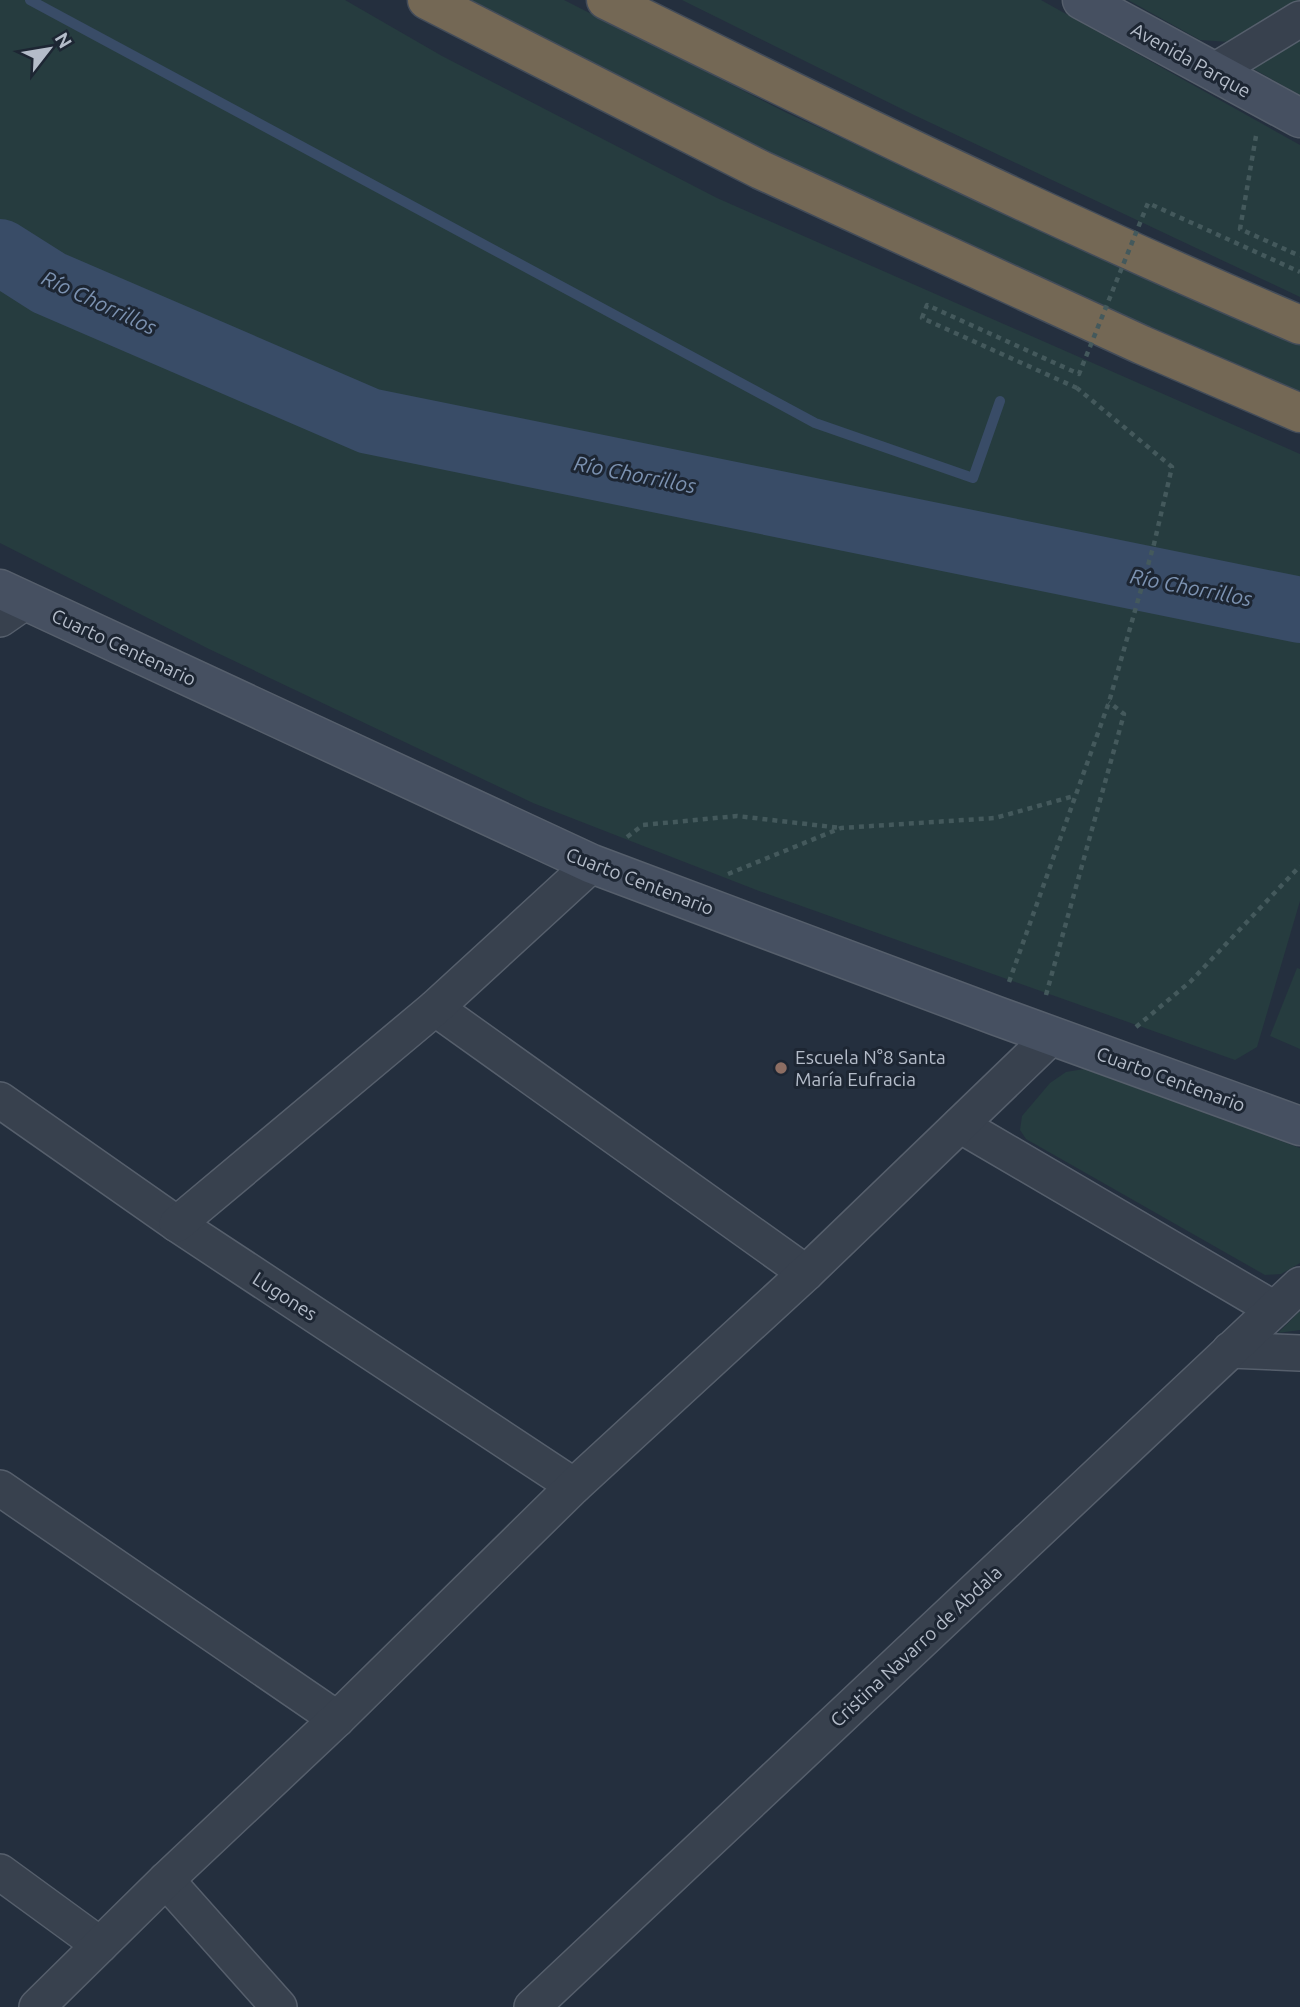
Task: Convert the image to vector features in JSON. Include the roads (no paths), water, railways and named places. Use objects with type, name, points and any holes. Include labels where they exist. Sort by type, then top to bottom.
[{"type":"highway","points":[[427,0],[761,170],[1142,345],[1300,413]]},
{"type":"highway","points":[[606,0],[855,124],[1153,262],[1300,325]]},
{"type":"main road","name":"Avenida Parque","points":[[1082,0],[1300,118]]},
{"type":"main road","name":"Cuarto Centenario","points":[[9,603],[592,864],[1300,1126]]},
{"type":"street","points":[[1213,72],[1300,19]]},
{"type":"street","points":[[177,1224],[435,1008],[592,864]]},
{"type":"street","points":[[435,1008],[806,1273]]},
{"type":"street","points":[[37,2007],[166,1880],[337,1719],[574,1486],[806,1273],[960,1125],[1044,1033]]},
{"type":"street","name":"Lugones","points":[[0,1100],[177,1224],[574,1486]]},
{"type":"street","points":[[960,1125],[1273,1309]]},
{"type":"street","name":"Cristina Navarro de Abdala","points":[[532,2007],[1300,1285]]},
{"type":"street","points":[[1230,1350],[1300,1353]]},
{"type":"street","points":[[0,1488],[337,1719]]},
{"type":"street","points":[[0,1872],[100,1945]]},
{"type":"street","points":[[166,1880],[279,2007]]},
{"type":"waterway","points":[[30,0],[815,423],[973,478],[1000,401]]},
{"type":"waterway","name":"Río Chorrillos","points":[[0,252],[49,283],[369,421],[1300,610]]},
{"type":"place","name":"Escuela N°8 Santa María Eufracia","points":[[781,1068]]}]
